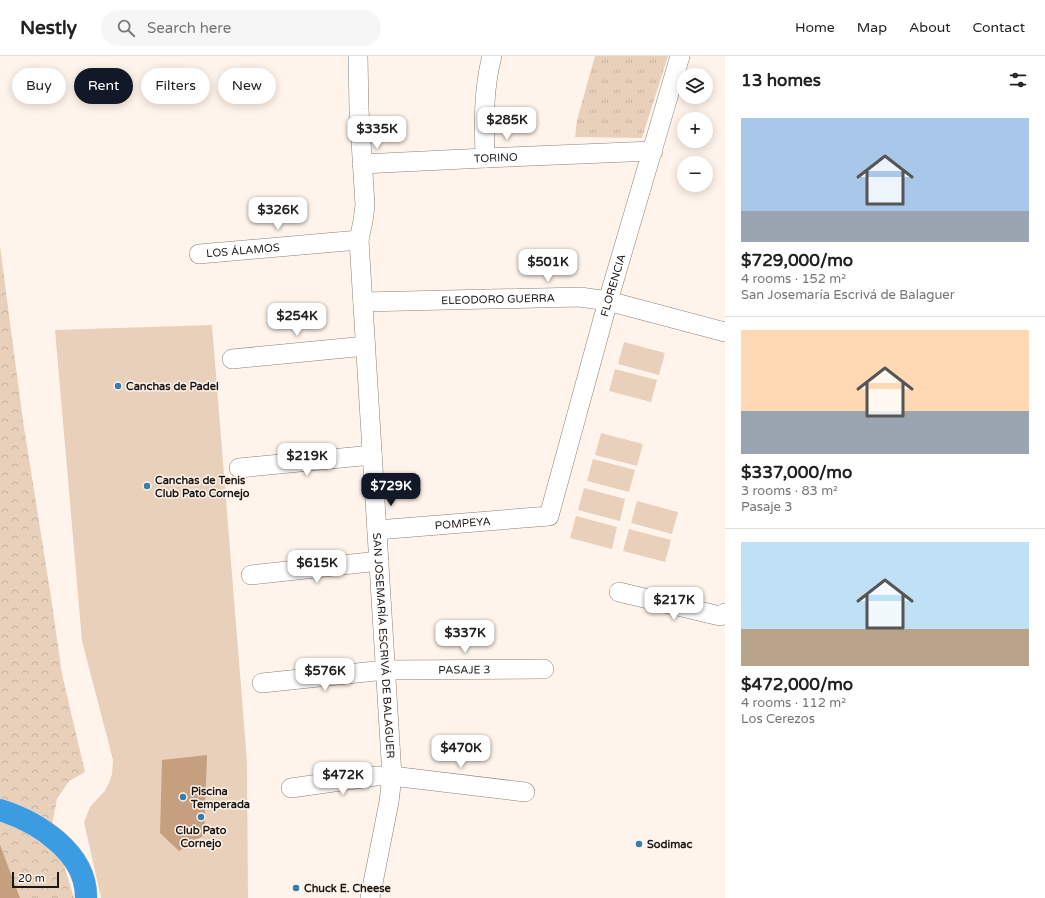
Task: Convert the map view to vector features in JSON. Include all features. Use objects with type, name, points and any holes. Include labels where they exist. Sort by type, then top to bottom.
[{"type":"highway","points":[[0,810],[16,815],[46,832],[65,850],[79,868],[85,886],[86,898]]},
{"type":"street","name":"SAN JOSEMARÍA ESCRIVÁ DE BALAGUER","points":[[358,56],[364,205],[359,240],[392,776],[389,802],[370,898]]},
{"type":"street","points":[[485,158],[485,94],[492,56]]},
{"type":"street","name":"FLORENCIA","points":[[549,516],[608,301],[680,56]]},
{"type":"street","name":"TORINO","points":[[362,164],[653,151]]},
{"type":"street","name":"LOS ÁLAMOS","points":[[199,254],[359,240]]},
{"type":"street","name":"ELEODORO GUERRA","points":[[363,302],[591,298],[608,301],[725,332]]},
{"type":"street","points":[[232,359],[366,346]]},
{"type":"street","points":[[239,468],[372,455]]},
{"type":"street","name":"POMPEYA","points":[[377,530],[549,516]]},
{"type":"street","points":[[251,575],[379,561]]},
{"type":"street","points":[[619,592],[720,616],[725,613]]},
{"type":"street","name":"PASAJE 3","points":[[262,683],[385,670],[544,669]]},
{"type":"street","points":[[291,788],[376,776],[392,776],[526,792]]},
{"type":"green space","points":[[595,56],[668,56],[642,138],[575,137],[577,120]]},
{"type":"green space","points":[[0,246],[23,421],[62,674],[85,772],[69,781],[57,799],[52,825],[74,898],[0,898]]},
{"type":"green space","name":"Canchas de Tenis Club Pato Cornejo","points":[[212,325],[247,761],[248,898],[101,898],[84,822],[90,807],[104,792],[109,783],[112,774],[113,760],[82,641],[55,330]]},
{"type":"green space","points":[[624,342],[665,353],[659,375],[618,364]]},
{"type":"green space","points":[[615,369],[657,380],[651,402],[609,391]]},
{"type":"green space","points":[[601,433],[643,444],[637,466],[595,455]]},
{"type":"green space","points":[[593,459],[635,470],[629,492],[587,481]]},
{"type":"green space","points":[[584,488],[625,499],[620,521],[578,510]]},
{"type":"green space","points":[[637,501],[678,512],[672,534],[631,523]]},
{"type":"green space","points":[[576,516],[617,527],[612,549],[570,538]]},
{"type":"green space","points":[[629,529],[671,540],[665,562],[623,551]]},
{"type":"shaded area","name":"Piscina Temperada","points":[[207,755],[204,835],[179,851],[160,833],[162,760]]},
{"type":"shaded area","points":[[0,845],[20,898],[0,898]]},
{"type":"place","name":"Canchas de Padel","points":[[118,386]]},
{"type":"place","name":"Canchas de Tenis Club Pato Cornejo","points":[[147,486]]},
{"type":"place","name":"Piscina Temperada","points":[[183,797]]},
{"type":"place","name":"Club Pato Cornejo","points":[[201,817]]},
{"type":"place","name":"Sodimac","points":[[639,844]]},
{"type":"place","name":"Chuck E. Cheese","points":[[296,888]]}]
